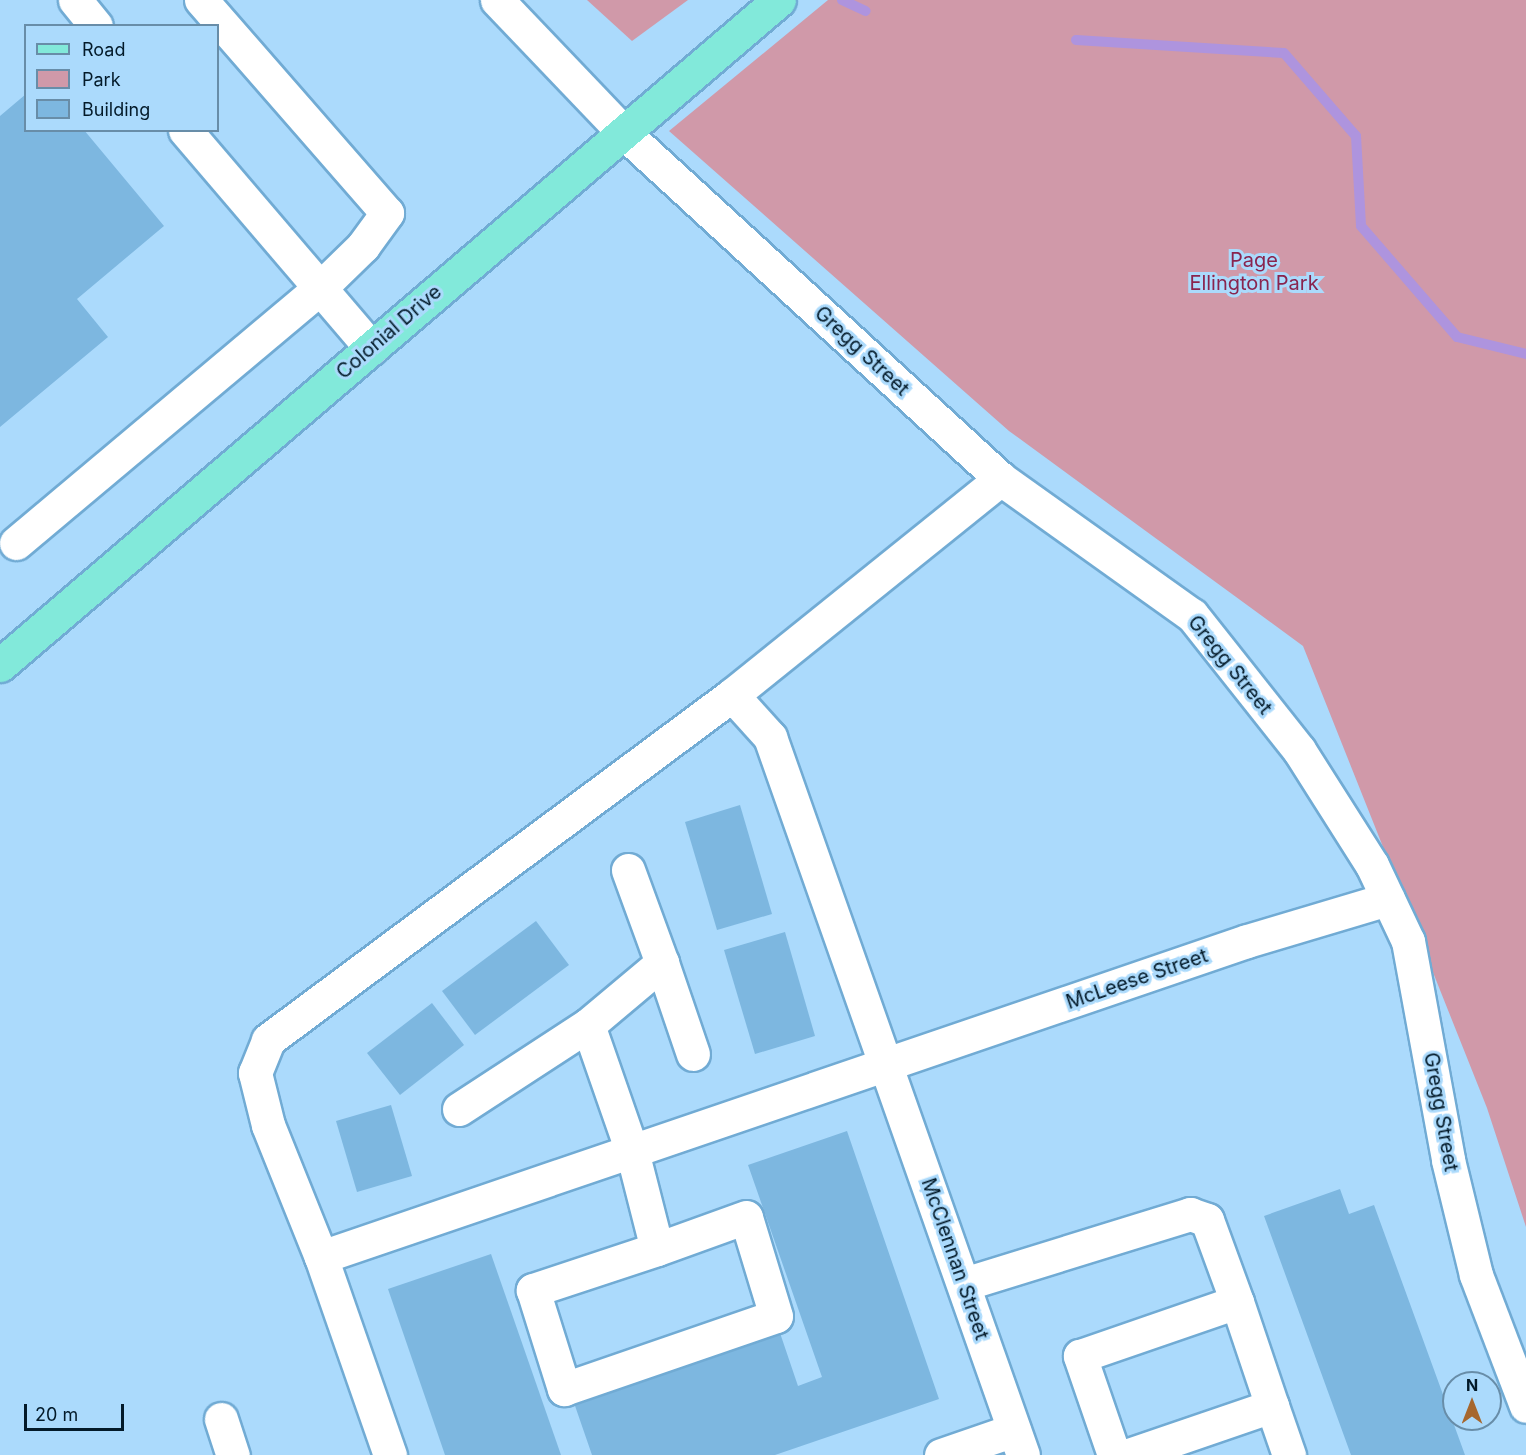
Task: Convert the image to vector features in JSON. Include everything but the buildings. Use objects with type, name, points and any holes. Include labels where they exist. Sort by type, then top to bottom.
[{"type":"main road","name":"Colonial Drive","points":[[0,665],[622,131],[779,0]]},
{"type":"street","points":[[75,0],[94,24]]},
{"type":"street","points":[[16,543],[319,290],[363,246],[387,213],[201,0]]},
{"type":"street","name":"Gregg Street","points":[[497,0],[622,131],[1000,479],[1192,615],[1299,750],[1372,865],[1408,941],[1448,1160],[1476,1275],[1526,1406]]},
{"type":"street","points":[[187,132],[319,290],[371,348]]},
{"type":"street","points":[[390,1455],[321,1257],[262,1104],[255,1072],[268,1040],[732,695],[1000,479]]},
{"type":"street","name":"McClennan Street","points":[[732,695],[770,736],[1018,1442]]},
{"type":"street","points":[[628,870],[693,1054]]},
{"type":"street","name":"McLeese Street","points":[[321,1257],[1246,941],[1388,899]]},
{"type":"street","points":[[459,1109],[588,1025],[662,963]]},
{"type":"street","points":[[588,1025],[632,1151],[657,1249]]},
{"type":"street","points":[[964,1284],[1190,1214],[1207,1220],[1289,1455]]},
{"type":"street","points":[[746,1217],[776,1316],[564,1389],[533,1290],[657,1249],[746,1217]]},
{"type":"street","points":[[1114,1455],[1080,1356],[1237,1302]]},
{"type":"street","points":[[1129,1455],[1272,1406]]},
{"type":"street","points":[[221,1419],[233,1455]]},
{"type":"street","points":[[941,1455],[1018,1442]]},
{"type":"green space","points":[[587,0],[688,0],[632,41]]},
{"type":"green space","name":"Page Ellington Park","points":[[828,0],[1526,0],[1526,1227],[1487,1108],[1303,646],[1009,431],[669,131]]},
{"type":"waterway","points":[[842,0],[866,11]]},
{"type":"waterway","points":[[1076,40],[1284,53],[1356,136],[1361,226],[1457,337],[1526,354]]}]
